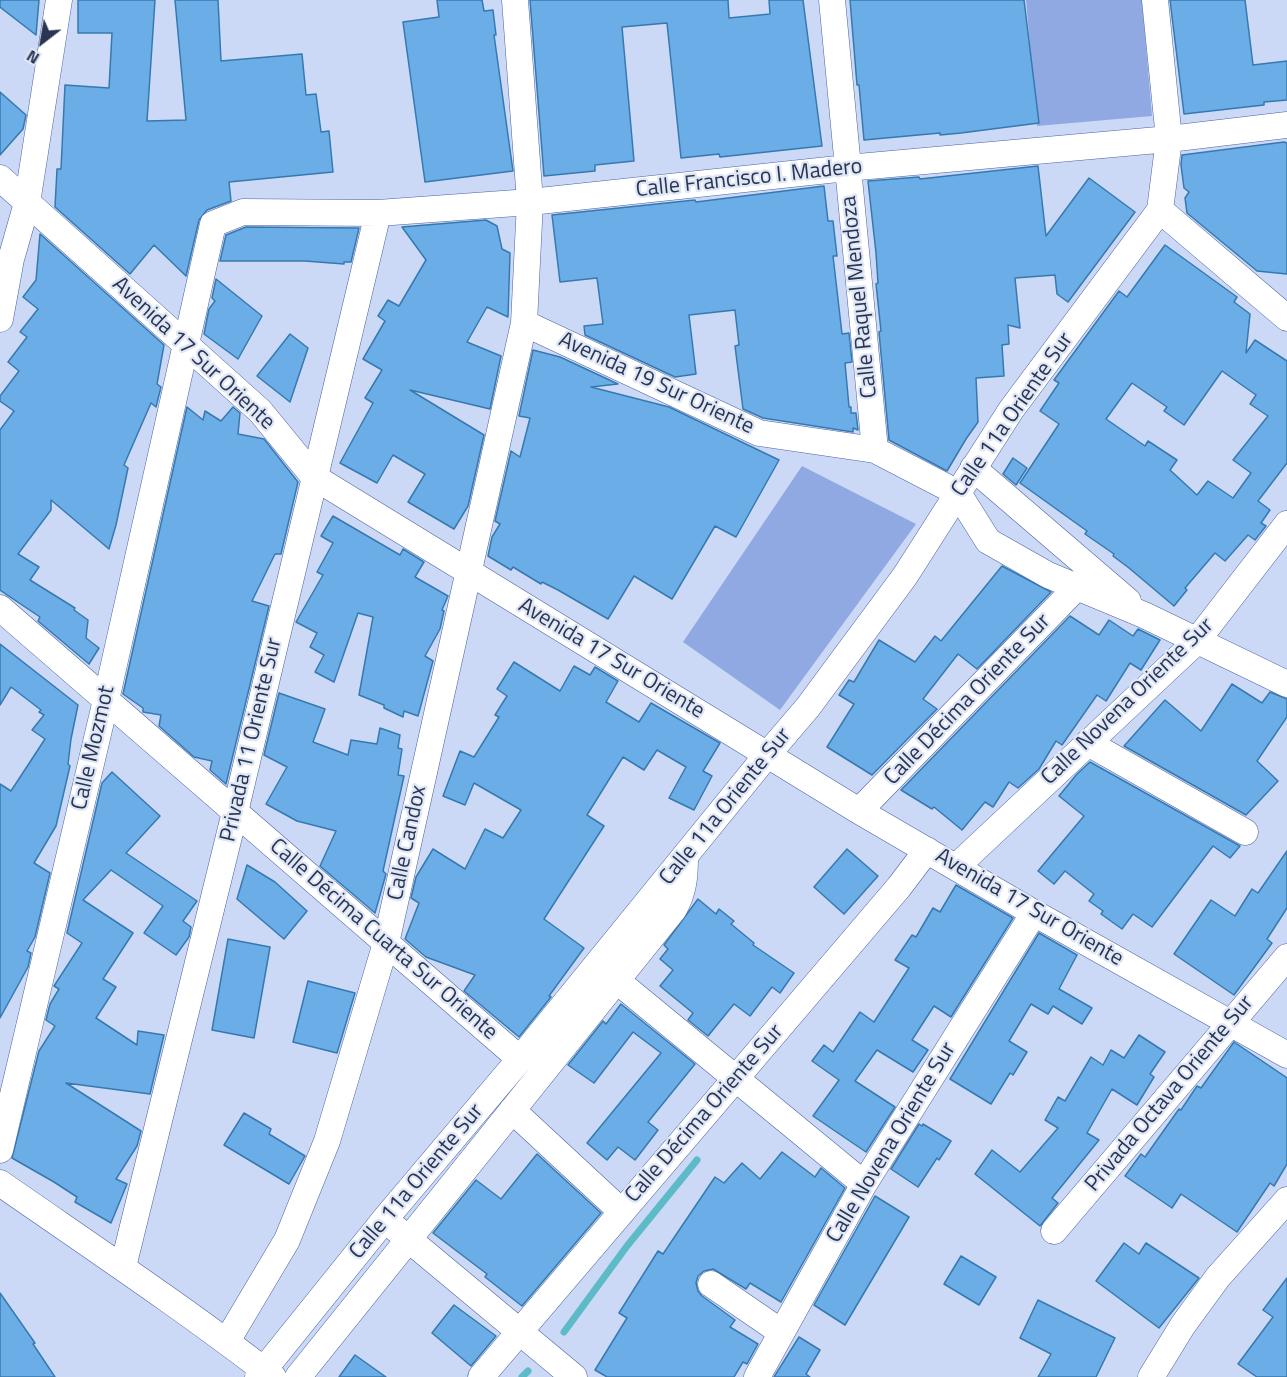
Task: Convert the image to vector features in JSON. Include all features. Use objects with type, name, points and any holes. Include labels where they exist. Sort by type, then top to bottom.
[{"type":"street","points":[[0,319],[6,265],[27,203],[59,0]]},
{"type":"street","name":"Calle Candox","points":[[227,1341],[287,1240],[296,1218],[327,1140],[386,943],[524,323],[530,202],[515,0]]},
{"type":"street","name":"Calle Raquel Mendoza","points":[[832,0],[875,450]]},
{"type":"street","points":[[1155,0],[1169,139],[1160,210],[1287,318]]},
{"type":"street","name":"Calle Francisco I. Madero","points":[[213,224],[243,212],[378,213],[530,202],[847,168],[1169,139],[1287,124]]},
{"type":"street","name":"Avenida 17 Sur Oriente","points":[[0,178],[260,411],[314,477],[859,811],[1034,913],[1287,1055]]},
{"type":"street","name":"Calle 11a Oriente Sur","points":[[265,1375],[385,1219],[520,1059],[767,755],[808,708],[905,576],[1011,410],[1160,210]]},
{"type":"street","name":"Privada 11 Oriente Sur","points":[[123,1267],[235,812],[378,213]]},
{"type":"street","name":"Calle Mozmot","points":[[0,1150],[106,700],[213,224]]},
{"type":"street","name":"Avenida 19 Sur Oriente","points":[[524,323],[759,433],[875,450],[958,493]]},
{"type":"street","points":[[973,468],[1144,615]]},
{"type":"street","points":[[958,493],[988,541],[1076,588],[1144,615],[1287,684]]},
{"type":"street","name":"Calle Novena Oriente Sur","points":[[956,867],[1196,642],[1287,524]]},
{"type":"street","name":"Calle Décima Oriente Sur","points":[[859,811],[1076,588]]},
{"type":"street","name":"Calle Décima Cuarta Sur Oriente","points":[[0,608],[520,1059]]},
{"type":"street","points":[[1088,743],[1245,832]]},
{"type":"street","name":"Calle Décima Oriente Sur","points":[[481,1377],[899,887],[927,850]]},
{"type":"street","name":"Calle 11a Oriente Sur","points":[[298,1377],[674,909],[681,895],[684,881],[685,856]]},
{"type":"street","name":"Calle Novena Oriente Sur","points":[[757,1377],[864,1184],[1034,913]]},
{"type":"street","name":"Privada Octava Oriente Sur","points":[[1054,1231],[1287,957]]},
{"type":"street","points":[[616,980],[864,1184]]},
{"type":"street","points":[[512,1110],[622,1212]]},
{"type":"street","points":[[0,1183],[227,1341],[265,1375]]},
{"type":"street","points":[[1151,1377],[1183,1325],[1218,1277],[1287,1200]]},
{"type":"street","points":[[385,1219],[574,1377]]},
{"type":"street","points":[[711,1284],[781,1332]]},
{"type":"shaded area","points":[[1026,0],[1142,0],[1152,116],[1037,126]]},
{"type":"shaded area","points":[[802,466],[916,524],[780,710],[683,642]]},
{"type":"building","points":[[0,0],[39,0],[36,35],[0,7]]},
{"type":"building","points":[[78,0],[155,0],[147,121],[186,120],[175,0],[218,0],[221,61],[302,54],[306,95],[316,94],[321,132],[329,131],[333,172],[229,182],[231,201],[207,210],[199,220],[186,276],[154,245],[130,274],[55,207],[57,169],[61,169],[65,85],[109,88],[112,33],[78,33]]},
{"type":"building","points":[[437,0],[482,0],[484,11],[493,10],[496,35],[494,35],[513,171],[425,182],[403,22],[439,17]]},
{"type":"building","points":[[530,0],[728,0],[729,18],[770,14],[769,0],[803,0],[822,146],[720,157],[719,154],[681,158],[667,23],[622,27],[634,161],[595,165],[595,171],[544,176]]},
{"type":"building","points":[[850,0],[1024,0],[1039,123],[961,133],[864,140]]},
{"type":"building","points":[[1170,0],[1245,0],[1253,65],[1287,61],[1287,100],[1264,102],[1264,105],[1184,114]]},
{"type":"building","points":[[0,92],[26,115],[23,129],[0,155]]},
{"type":"building","points":[[1287,143],[1287,274],[1257,271],[1187,213],[1185,198],[1189,192],[1184,188],[1181,165],[1182,155]]},
{"type":"building","points":[[1038,166],[1046,236],[1089,178],[1135,212],[1068,302],[1057,294],[1055,275],[1015,278],[1020,328],[1008,325],[1009,344],[1002,345],[1004,376],[976,378],[978,422],[947,471],[889,440],[879,332],[881,331],[876,284],[878,283],[876,253],[868,181],[919,177],[920,179]]},
{"type":"building","points":[[824,186],[828,221],[833,221],[837,256],[833,256],[842,334],[849,333],[852,362],[845,363],[849,407],[851,407],[851,413],[856,413],[858,430],[853,428],[853,432],[763,418],[743,409],[735,346],[739,345],[735,310],[689,315],[696,374],[675,377],[585,335],[584,326],[603,324],[597,278],[560,282],[552,215],[695,200],[696,202]]},
{"type":"building","points":[[486,220],[497,226],[502,249],[510,253],[508,317],[487,307],[467,342],[501,356],[490,409],[410,390],[484,435],[468,506],[454,529],[408,502],[425,474],[393,455],[377,483],[340,463],[373,403],[365,398],[382,370],[363,359],[385,321],[378,316],[388,300],[399,306],[426,260],[402,227]]},
{"type":"building","points":[[246,227],[359,228],[351,262],[344,262],[344,264],[305,261],[220,261],[226,235]]},
{"type":"building","points":[[40,234],[164,345],[157,384],[161,387],[156,407],[151,403],[124,465],[128,468],[109,549],[51,500],[51,510],[18,554],[39,567],[30,580],[75,608],[74,610],[88,620],[86,638],[99,648],[89,664],[38,621],[40,617],[0,590],[0,430],[14,411],[0,401],[0,396],[19,371],[8,362],[27,337],[20,332],[38,309],[23,297],[36,280]]},
{"type":"building","points":[[1165,245],[1237,297],[1234,302],[1250,314],[1246,353],[1255,340],[1287,361],[1287,463],[1258,501],[1270,510],[1261,523],[1266,526],[1255,540],[1248,535],[1225,561],[1215,553],[1185,588],[1187,590],[1174,606],[1113,556],[1114,554],[1085,534],[1087,531],[1020,483],[1059,424],[1040,411],[1059,383],[1054,380],[1119,291],[1127,297]],"holes":[[[1222,371],[1256,395],[1250,404],[1268,416],[1233,460],[1251,473],[1233,498],[1208,481],[1197,495],[1170,470],[1177,460],[1148,441],[1145,446],[1106,419],[1132,383],[1167,407],[1164,411],[1184,425]]]},
{"type":"building","points":[[216,279],[262,316],[238,359],[204,334],[209,309],[215,301],[212,298]]},
{"type":"building","points":[[290,334],[308,348],[290,402],[257,376]]},
{"type":"building","points":[[533,350],[560,357],[618,384],[591,387],[669,407],[779,460],[736,537],[715,526],[672,599],[634,576],[608,619],[558,590],[542,582],[541,584],[513,567],[511,570],[488,556],[492,537],[500,524],[495,521],[511,451],[520,457],[530,418],[519,416]]},
{"type":"building","points":[[187,407],[203,420],[205,411],[221,421],[233,407],[240,413],[238,434],[264,439],[298,482],[281,554],[275,554],[252,601],[269,606],[226,784],[210,770],[212,761],[194,757],[159,726],[161,715],[143,712],[143,708],[123,694]]},
{"type":"building","points":[[1013,458],[1027,468],[1016,485],[1003,474]]},
{"type":"building","points":[[333,516],[400,555],[403,549],[424,562],[415,577],[448,596],[442,610],[444,611],[440,629],[425,656],[433,661],[418,716],[404,711],[403,717],[384,708],[384,705],[359,695],[373,617],[358,613],[334,682],[315,672],[324,655],[310,647],[317,633],[296,622],[323,575],[317,572],[333,543],[321,536]]},
{"type":"building","points":[[1002,566],[1051,592],[977,669],[958,654],[923,699],[937,709],[872,775],[827,747],[854,704],[839,695],[849,680],[854,682],[879,640],[915,662],[935,636],[941,641]]},
{"type":"building","points":[[1070,616],[1099,635],[1109,620],[1133,636],[1138,629],[1160,640],[1141,670],[1130,663],[1106,701],[1097,695],[1062,745],[1056,741],[1039,769],[1018,788],[1009,782],[993,807],[985,802],[962,830],[934,807],[932,809],[901,790]]},
{"type":"building","points":[[0,644],[78,705],[71,739],[68,764],[70,766],[56,826],[34,863],[50,873],[35,937],[27,951],[31,953],[28,967],[0,1018],[0,784],[11,791],[45,739],[32,730],[44,715],[39,712],[41,710],[11,687],[0,705]]},
{"type":"building","points":[[514,662],[560,691],[574,666],[590,675],[595,667],[618,681],[606,702],[639,722],[651,703],[720,743],[703,771],[712,776],[694,810],[669,798],[686,767],[657,750],[644,770],[623,757],[587,815],[604,826],[544,919],[584,948],[549,996],[551,997],[519,1037],[464,991],[475,975],[426,957],[405,939],[419,903],[411,898],[416,877],[433,849],[465,869],[485,829],[503,838],[521,810],[474,783],[465,805],[443,796],[460,751],[474,757],[499,717],[495,715],[507,696],[497,689]]},
{"type":"building","points":[[1232,684],[1262,703],[1270,692],[1287,699],[1287,717],[1257,761],[1278,781],[1246,815],[1124,746],[1165,700],[1201,731]]},
{"type":"building","points":[[279,693],[325,709],[313,742],[348,755],[351,740],[377,744],[380,728],[400,735],[398,748],[402,749],[398,775],[404,776],[383,871],[386,874],[375,913],[320,866],[336,831],[297,821],[266,804],[287,767],[264,755]]},
{"type":"building","points":[[1090,762],[1240,846],[1230,858],[1213,846],[1152,927],[1133,914],[1122,929],[1101,914],[1103,911],[1089,901],[1094,894],[1065,871],[1054,884],[1038,871],[1084,816],[1059,796]]},
{"type":"building","points":[[112,772],[160,816],[126,853],[197,901],[183,921],[191,927],[189,937],[176,955],[144,933],[163,906],[111,870],[83,900],[133,933],[103,979],[116,987],[96,1018],[137,1045],[138,1031],[164,1035],[150,1094],[66,1083],[141,1131],[137,1146],[116,1179],[127,1184],[111,1223],[75,1202],[77,1197],[12,1158],[39,1051],[55,1026],[46,1020],[50,1004],[59,989],[54,986],[82,943],[67,933],[102,783]]},
{"type":"building","points":[[847,849],[878,876],[844,914],[814,887]]},
{"type":"building","points":[[1287,851],[1287,908],[1267,939],[1272,943],[1234,995],[1174,954],[1211,900],[1235,916],[1252,889],[1258,893]]},
{"type":"building","points":[[247,865],[275,882],[307,911],[284,939],[237,899]]},
{"type":"building","points":[[956,885],[1013,918],[951,1017],[934,1006],[912,1040],[928,1050],[913,1072],[877,1050],[855,1081],[895,1107],[866,1152],[813,1116],[839,1080],[812,1061],[824,1045],[833,1052],[860,1012],[874,1022],[909,968],[895,960],[912,935],[916,937],[933,908],[940,912]]},
{"type":"building","points":[[698,899],[716,914],[719,909],[734,921],[731,924],[754,943],[753,945],[794,973],[780,993],[772,987],[750,1016],[734,1004],[708,1036],[688,1020],[693,1013],[660,986],[673,970],[660,959],[668,949],[664,945]]},
{"type":"building","points":[[1039,933],[1077,955],[1059,989],[1092,1008],[1082,1024],[1053,1006],[1048,1014],[1031,1004],[1009,1041],[1027,1052],[1013,1075],[1010,1073],[991,1104],[950,1079]]},
{"type":"building","points":[[228,939],[270,947],[254,1038],[212,1030]]},
{"type":"building","points":[[308,981],[355,993],[337,1053],[293,1042]]},
{"type":"building","points":[[621,1004],[695,1064],[648,1122],[658,1130],[635,1160],[618,1147],[607,1160],[587,1143],[661,1053],[633,1032],[594,1083],[568,1065],[603,1021],[606,1024]]},
{"type":"building","points":[[1139,1035],[1165,1052],[1150,1074],[1154,1077],[1137,1105],[1112,1089],[1087,1133],[1099,1140],[1052,1198],[1058,1203],[1040,1226],[975,1174],[992,1150],[1020,1172],[1058,1128],[1045,1120],[1058,1097],[1065,1101],[1091,1057],[1103,1065],[1111,1050],[1124,1058]]},
{"type":"building","points":[[1234,1042],[1287,1078],[1287,1164],[1274,1186],[1270,1183],[1237,1232],[1181,1194],[1172,1208],[1125,1176],[1141,1154],[1145,1157],[1179,1109],[1181,1110],[1197,1086],[1201,1088]]},
{"type":"building","points":[[244,1113],[271,1129],[269,1134],[305,1156],[289,1184],[224,1145]]},
{"type":"building","points":[[919,1124],[922,1126],[923,1124],[951,1141],[918,1187],[891,1169]]},
{"type":"building","points":[[782,1152],[815,1177],[821,1168],[845,1188],[781,1302],[750,1283],[746,1289],[713,1269],[704,1271],[698,1276],[696,1283],[702,1296],[735,1320],[730,1327],[758,1344],[747,1364],[743,1362],[734,1377],[607,1377],[595,1370],[627,1318],[619,1313],[658,1251],[663,1254],[715,1177],[724,1183],[742,1163],[760,1179]]},
{"type":"building","points":[[537,1154],[601,1213],[522,1306],[485,1277],[487,1274],[433,1233],[476,1180],[501,1199]]},
{"type":"building","points":[[875,1196],[909,1217],[845,1325],[814,1305]]},
{"type":"building","points":[[1124,1243],[1139,1254],[1146,1243],[1199,1278],[1159,1328],[1096,1281]]},
{"type":"building","points":[[961,1256],[996,1277],[979,1305],[944,1284]]},
{"type":"building","points":[[1287,1278],[1287,1377],[1257,1377],[1238,1364],[1273,1317],[1263,1310]]},
{"type":"building","points":[[0,1293],[35,1343],[33,1344],[55,1377],[0,1377]]},
{"type":"building","points":[[1038,1300],[1115,1338],[1096,1377],[1038,1377],[1051,1354],[1020,1338]]},
{"type":"building","points":[[454,1305],[496,1336],[471,1366],[432,1333]]},
{"type":"building","points":[[799,1337],[820,1350],[806,1374],[810,1377],[774,1377]]},
{"type":"building","points":[[355,1355],[386,1377],[339,1377]]},
{"type":"waterway","points":[[564,1332],[627,1246],[697,1160]]},
{"type":"waterway","points":[[522,1377],[528,1371]]}]
